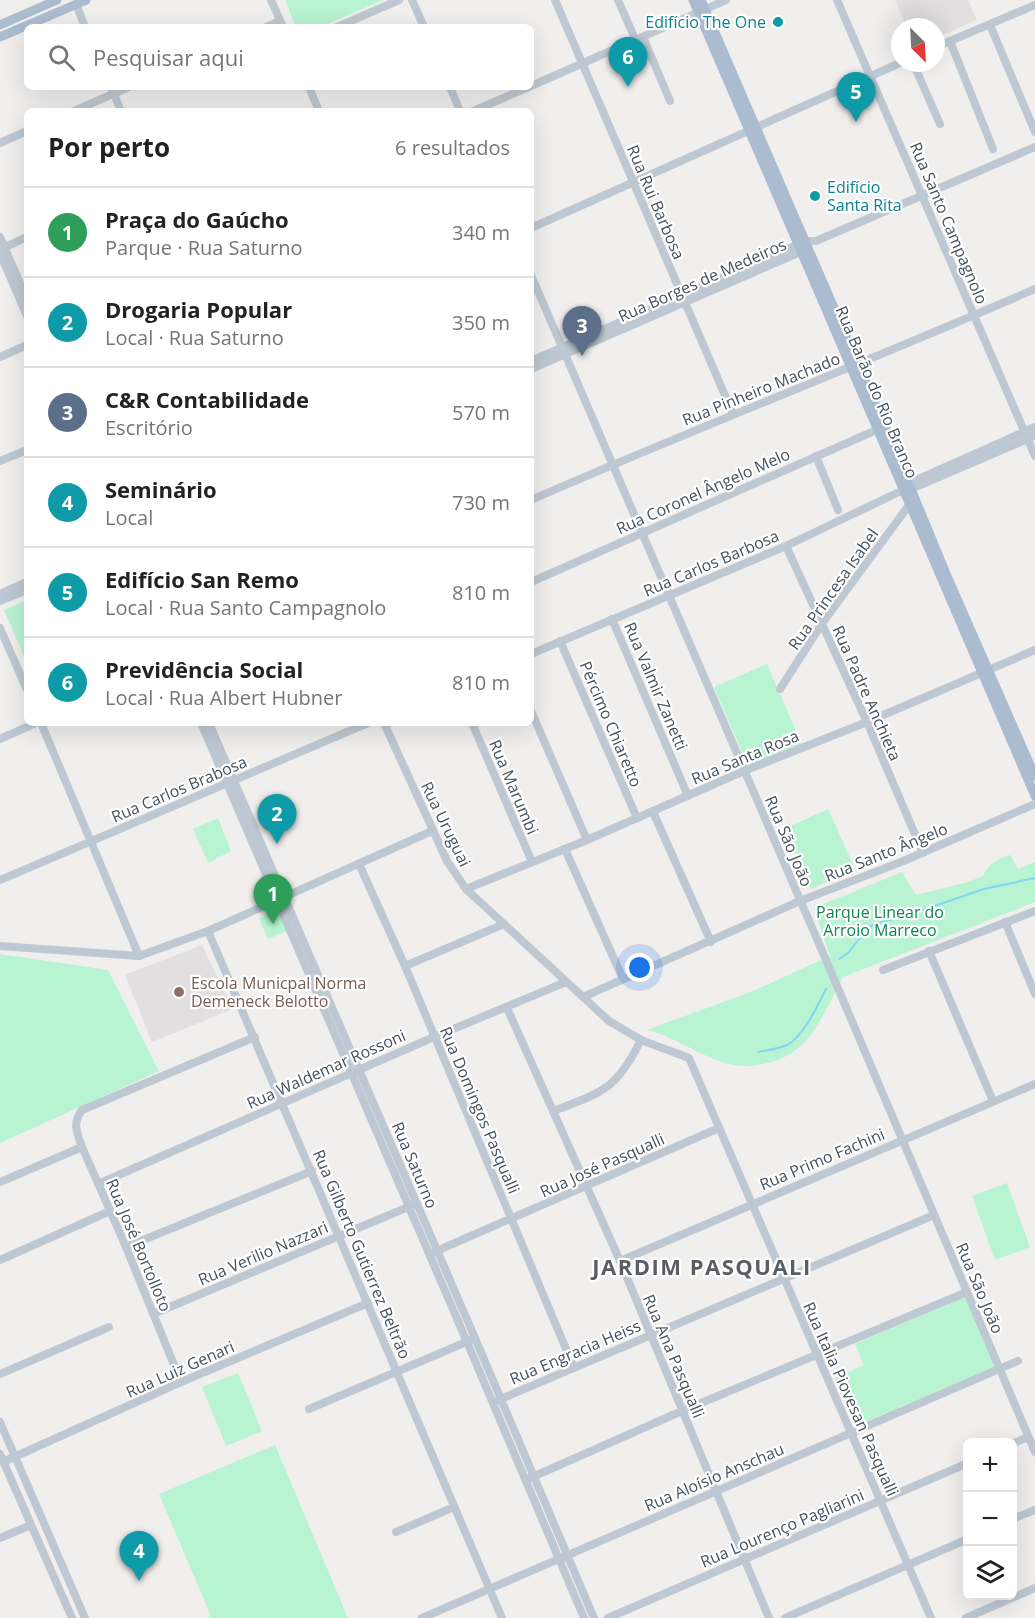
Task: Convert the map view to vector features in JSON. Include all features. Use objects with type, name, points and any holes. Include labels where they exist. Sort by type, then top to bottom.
[{"type":"main road","points":[[0,25],[57,0]]},
{"type":"main road","points":[[30,24],[86,0]]},
{"type":"main road","name":"Rua Barão do Rio Branco","points":[[693,0],[702,12],[752,129],[806,245],[905,489],[1035,796]]},
{"type":"main road","name":"Rua Barão do Rio Branco","points":[[701,0],[702,12]]},
{"type":"main road","points":[[0,37],[24,27]]},
{"type":"main road","name":"Rua Barão do Rio Branco","points":[[905,489],[909,505],[925,532]]},
{"type":"main road","name":"Rua Barão do Rio Branco","points":[[984,672],[1035,776]]},
{"type":"street","points":[[271,0],[282,24]]},
{"type":"street","points":[[344,24],[399,0]]},
{"type":"street","points":[[412,0],[423,24]]},
{"type":"street","name":"Rua Rui Barbosa","points":[[555,0],[733,414]]},
{"type":"street","points":[[618,0],[670,101]]},
{"type":"street","points":[[534,84],[726,0]]},
{"type":"street","name":"Rua Santo Campagnolo","points":[[837,0],[1029,436],[1035,456]]},
{"type":"street","points":[[76,4],[84,24]]},
{"type":"street","points":[[945,43],[1035,5]]},
{"type":"street","points":[[990,25],[1035,132]]},
{"type":"street","points":[[950,41],[993,149]]},
{"type":"street","points":[[534,227],[891,67]]},
{"type":"street","points":[[917,72],[940,124]]},
{"type":"street","points":[[79,108],[112,90],[120,108]]},
{"type":"street","points":[[310,90],[318,108]]},
{"type":"street","points":[[451,90],[459,108]]},
{"type":"street","points":[[480,108],[521,90]]},
{"type":"street","points":[[0,143],[24,132]]},
{"type":"street","points":[[806,245],[1035,147]]},
{"type":"street","points":[[0,237],[1,250],[24,308]]},
{"type":"street","points":[[1,250],[24,238]]},
{"type":"street","name":"Rua Borges de Medeiros","points":[[534,367],[564,351],[806,245]]},
{"type":"street","points":[[1,250],[24,293]]},
{"type":"street","name":"Rua São João","points":[[534,282],[1035,1452]]},
{"type":"street","name":"Rua Pinheiro Machado","points":[[534,499],[1035,289]]},
{"type":"street","points":[[0,357],[24,346]]},
{"type":"street","points":[[534,360],[564,351]]},
{"type":"street","name":"Rua Carlos Barbosa","points":[[534,653],[786,546],[905,489],[1029,436],[1035,427]]},
{"type":"street","name":"Rua Coronel Ângelo Melo","points":[[534,581],[882,428]]},
{"type":"street","points":[[0,461],[24,451]]},
{"type":"street","points":[[816,456],[838,510]]},
{"type":"street","name":"Rua Princesa Isabel","points":[[780,689],[821,625],[909,505]]},
{"type":"street","name":"Rua Padre Anchieta","points":[[786,546],[867,722],[923,853]]},
{"type":"street","points":[[0,594],[24,583]]},
{"type":"street","points":[[0,601],[24,591]]},
{"type":"street","name":"Rua Valmir Zanetti","points":[[612,619],[688,796]]},
{"type":"street","points":[[0,628],[24,683]]},
{"type":"street","name":"Pércimo Chiaretto","points":[[560,641],[637,818]]},
{"type":"street","name":"Rua Santa Rosa","points":[[466,889],[1035,650]]},
{"type":"street","points":[[534,718],[587,840]]},
{"type":"street","points":[[0,739],[29,726]]},
{"type":"street","points":[[42,726],[140,956]]},
{"type":"street","name":"Rua Saturno","points":[[202,726],[230,781],[355,1071],[417,1203],[433,1252],[471,1340],[501,1399],[529,1479]]},
{"type":"street","name":"Rua Saturno","points":[[210,726],[230,781]]},
{"type":"street","name":"Rua Carlos Brabosa","points":[[0,880],[361,726]]},
{"type":"street","name":"Rua Uruguai","points":[[385,726],[432,831],[447,861],[466,889],[609,1021],[641,1040],[689,1058]]},
{"type":"street","name":"Rua Marumbi","points":[[473,726],[532,862]]},
{"type":"street","name":"Rua Santo Ângelo","points":[[583,997],[800,901],[923,853],[1035,804]]},
{"type":"street","points":[[653,812],[711,942]]},
{"type":"street","points":[[0,946],[140,956],[208,931],[432,831]]},
{"type":"street","points":[[565,849],[623,980]]},
{"type":"street","name":"Rua Domingos Pasqualli","points":[[359,864],[405,966],[574,1368]]},
{"type":"street","points":[[883,970],[1035,911]]},
{"type":"street","points":[[1005,922],[1035,994]]},
{"type":"street","points":[[405,966],[504,924]]},
{"type":"street","name":"Rua Gilberto Gutierrez Beltrão","points":[[208,931],[502,1618]]},
{"type":"street","points":[[929,951],[993,1101]]},
{"type":"street","name":"Rua Waldemar Rossoni","points":[[98,1184],[355,1071],[566,982]]},
{"type":"street","name":"Rua Ana Pasqualli","points":[[507,1008],[620,1261],[769,1618]]},
{"type":"street","name":"Rua José Bortolloto","points":[[181,1382],[82,1147],[76,1130],[76,1117],[82,1110],[255,1037]]},
{"type":"street","points":[[554,1112],[591,1097],[610,1086],[629,1064],[641,1040]]},
{"type":"street","name":"Rua Italia Piovesan Pasqualli","points":[[689,1058],[931,1618]]},
{"type":"street","name":"Rua Saturno","points":[[355,1071],[408,1207],[433,1252]]},
{"type":"street","name":"Rua Primo Fachini","points":[[620,1261],[1035,1084]]},
{"type":"street","name":"Rua José Pasqualli","points":[[433,1252],[719,1128]]},
{"type":"street","points":[[0,1182],[82,1147]]},
{"type":"street","points":[[126,1247],[312,1171]]},
{"type":"street","name":"Rua Verilio Nazzari","points":[[153,1314],[417,1203]]},
{"type":"street","points":[[0,1260],[110,1211]]},
{"type":"street","name":"Rua Engracia Heiss","points":[[492,1403],[934,1215]]},
{"type":"street","points":[[529,1479],[682,1411],[967,1292]]},
{"type":"street","name":"Rua Luiz Genari","points":[[2,1458],[15,1457],[181,1382],[368,1303]]},
{"type":"street","points":[[0,1374],[109,1327]]},
{"type":"street","points":[[309,1409],[471,1340]]},
{"type":"street","name":"Rua Saturno","points":[[471,1340],[492,1403],[563,1557],[594,1618]]},
{"type":"street","name":"Rua Aloísio Anschau","points":[[422,1618],[1018,1361]]},
{"type":"street","points":[[0,1422],[85,1618]]},
{"type":"street","points":[[1017,1442],[1028,1437]]},
{"type":"street","points":[[2,1458],[72,1618]]},
{"type":"street","name":"Rua Lourenço Pagliarini","points":[[608,1618],[963,1465]]},
{"type":"street","points":[[396,1532],[454,1507]]},
{"type":"street","points":[[1017,1517],[1035,1510]]},
{"type":"street","points":[[0,1538],[31,1525]]},
{"type":"street","points":[[785,1618],[963,1541]]},
{"type":"street","name":"Rua Saturno","points":[[563,1557],[584,1618]]},
{"type":"street","points":[[966,1618],[1035,1588]]},
{"type":"shaded area","points":[[895,0],[968,0],[977,20],[945,34],[945,18],[903,18]]},
{"type":"shaded area","name":"Escola Municpal Norma Demeneck Belotto","points":[[202,945],[233,1009],[152,1042],[125,975]]},
{"type":"green space","points":[[285,0],[383,0],[328,24],[295,24]]},
{"type":"green space","points":[[24,601],[24,656],[4,610]]},
{"type":"green space","points":[[767,664],[802,745],[749,768],[714,687]]},
{"type":"green space","points":[[828,809],[855,869],[811,889],[784,829]]},
{"type":"green space","points":[[218,818],[231,851],[208,863],[193,829]]},
{"type":"green space","name":"Parque Linear do Arroio Marreco","points":[[1010,855],[1018,869],[1035,862],[1035,902],[843,977],[821,1019],[804,1043],[779,1059],[753,1066],[733,1065],[713,1059],[666,1036],[647,1030],[753,991],[830,956],[814,908],[902,872],[916,895],[968,882],[983,876],[994,862]]},
{"type":"green space","points":[[277,910],[287,931],[268,939],[259,918]]},
{"type":"green space","points":[[0,954],[108,970],[159,1071],[0,1143]]},
{"type":"green space","points":[[1007,1183],[1030,1247],[995,1260],[972,1196]]},
{"type":"green space","points":[[965,1297],[995,1367],[855,1426],[834,1378],[864,1365],[855,1344]]},
{"type":"green space","points":[[238,1373],[262,1431],[226,1446],[202,1387]]},
{"type":"green space","points":[[275,1445],[348,1618],[207,1618],[211,1616],[159,1494]]},
{"type":"waterway","points":[[839,959],[848,953],[866,930],[874,924],[902,917],[984,889],[1035,878]]},
{"type":"waterway","points":[[758,1052],[780,1048],[793,1041],[810,1020],[826,989]]},
{"type":"place","name":"Edifício The One","points":[[778,22]]},
{"type":"place","name":"Previdência Social","points":[[628,87]]},
{"type":"place","name":"Edifício San Remo","points":[[856,122]]},
{"type":"place","name":"Edifício Santa Rita","points":[[815,196]]},
{"type":"place","name":"C&R Contabilidade","points":[[582,356]]},
{"type":"place","name":"Drogaria Popular","points":[[277,844]]},
{"type":"place","name":"Praça do Gaúcho","points":[[273,924]]},
{"type":"place","name":"Escola Municpal Norma Demeneck Belotto","points":[[179,992]]},
{"type":"place","name":"Seminário","points":[[139,1581]]},
{"type":"district","name":"JARDIM PASQUALI","points":[[702,1266]]}]
